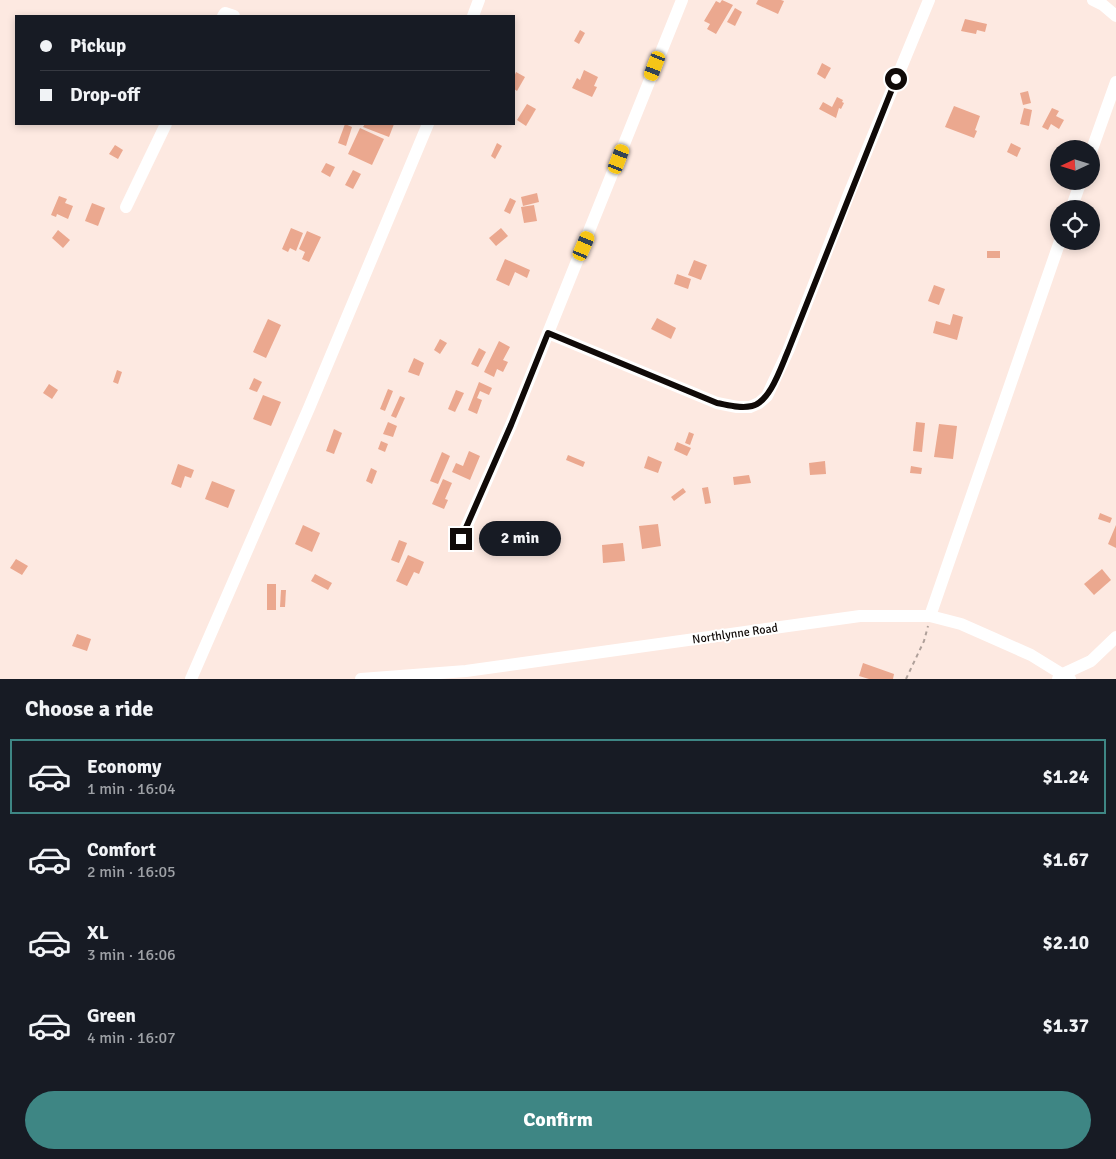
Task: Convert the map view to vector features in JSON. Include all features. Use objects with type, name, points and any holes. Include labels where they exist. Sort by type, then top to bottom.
[{"type":"street","points":[[473,15],[479,0]]},
{"type":"street","points":[[461,539],[511,425],[682,0]]},
{"type":"street","points":[[548,333],[717,403],[737,407],[750,407],[763,401],[788,351],[860,167],[929,0]]},
{"type":"street","points":[[1093,0],[1103,5],[1116,16]]},
{"type":"street","points":[[1095,140],[1116,82]]},
{"type":"street","points":[[126,207],[166,125]]},
{"type":"street","points":[[191,679],[309,408],[428,125]]},
{"type":"street","points":[[930,616],[1057,250]]},
{"type":"street","name":"Northlynne Road","points":[[361,679],[395,678],[475,670],[860,616],[930,616],[961,624],[1031,655],[1064,677]]},
{"type":"street","points":[[1064,677],[1091,661],[1116,636]]},
{"type":"path","points":[[906,679],[924,641],[930,616]]},
{"type":"building","points":[[722,0],[733,5],[716,34],[707,29],[710,24],[704,21],[716,1],[720,3]]},
{"type":"building","points":[[758,0],[784,1],[778,14],[756,4]]},
{"type":"building","points":[[735,8],[742,12],[735,26],[727,22]]},
{"type":"building","points":[[965,19],[987,24],[985,32],[977,30],[976,34],[961,31]]},
{"type":"building","points":[[580,30],[585,33],[579,44],[574,41]]},
{"type":"building","points":[[822,63],[831,68],[825,79],[817,74]]},
{"type":"building","points":[[584,70],[598,77],[594,86],[597,87],[592,97],[572,88],[577,78],[580,80]]},
{"type":"building","points":[[516,72],[525,77],[517,91],[515,90]]},
{"type":"building","points":[[1028,91],[1031,103],[1023,105],[1020,93]]},
{"type":"building","points":[[837,97],[843,100],[842,102],[844,103],[841,109],[839,108],[836,118],[819,109],[823,102],[832,107]]},
{"type":"building","points":[[527,104],[536,109],[526,126],[517,120]]},
{"type":"building","points":[[954,106],[980,116],[974,138],[945,127]]},
{"type":"building","points":[[1024,108],[1032,110],[1029,126],[1020,124]]},
{"type":"building","points":[[1052,108],[1059,111],[1056,116],[1064,120],[1059,129],[1051,124],[1048,130],[1042,127]]},
{"type":"building","points":[[345,125],[352,127],[346,146],[338,143]]},
{"type":"building","points":[[364,125],[394,125],[389,137],[363,127]]},
{"type":"building","points":[[360,128],[384,139],[372,165],[348,154]]},
{"type":"building","points":[[497,143],[502,146],[495,159],[491,156]]},
{"type":"building","points":[[1011,143],[1021,148],[1017,157],[1007,152]]},
{"type":"building","points":[[115,145],[123,150],[118,159],[109,154]]},
{"type":"building","points":[[326,163],[335,167],[330,177],[321,172]]},
{"type":"building","points":[[353,170],[361,174],[353,189],[345,185]]},
{"type":"building","points":[[537,193],[539,202],[523,206],[521,197]]},
{"type":"building","points":[[59,196],[67,199],[65,203],[73,206],[68,219],[57,214],[56,217],[51,215]]},
{"type":"building","points":[[510,198],[516,201],[510,214],[504,211]]},
{"type":"building","points":[[92,203],[105,208],[98,226],[85,221]]},
{"type":"building","points":[[534,205],[537,221],[524,223],[521,207]]},
{"type":"building","points":[[291,228],[303,233],[296,251],[290,248],[288,252],[282,249]]},
{"type":"building","points":[[501,228],[508,236],[496,246],[489,238]]},
{"type":"building","points":[[58,230],[70,240],[63,248],[52,238]]},
{"type":"building","points":[[307,231],[321,237],[309,262],[302,259],[305,252],[299,249]]},
{"type":"building","points":[[987,251],[1000,251],[1000,258],[987,258]]},
{"type":"building","points":[[505,259],[530,270],[527,278],[515,272],[509,286],[496,280]]},
{"type":"building","points":[[694,260],[707,265],[701,280],[688,275]]},
{"type":"building","points":[[677,274],[691,279],[688,289],[674,284]]},
{"type":"building","points":[[934,285],[945,289],[939,305],[928,301]]},
{"type":"building","points":[[953,314],[963,317],[957,340],[933,333],[936,321],[950,325]]},
{"type":"building","points":[[657,318],[676,328],[671,339],[651,329]]},
{"type":"building","points":[[268,319],[281,325],[266,358],[253,352]]},
{"type":"building","points":[[440,339],[447,343],[440,354],[434,350]]},
{"type":"building","points":[[499,341],[510,347],[503,360],[508,362],[503,372],[497,369],[494,377],[484,372]]},
{"type":"building","points":[[479,348],[486,352],[478,367],[471,364]]},
{"type":"building","points":[[414,358],[424,363],[419,376],[408,372]]},
{"type":"building","points":[[117,370],[122,372],[118,384],[113,382]]},
{"type":"building","points":[[254,378],[262,382],[257,392],[249,389]]},
{"type":"building","points":[[479,382],[492,388],[489,395],[480,391],[477,398],[482,400],[477,414],[468,410]]},
{"type":"building","points":[[49,384],[58,390],[52,399],[43,393]]},
{"type":"building","points":[[388,389],[393,391],[385,411],[380,409]]},
{"type":"building","points":[[456,390],[464,393],[455,412],[448,409]]},
{"type":"building","points":[[263,395],[281,402],[271,426],[253,419]]},
{"type":"building","points":[[400,396],[405,398],[396,418],[391,416]]},
{"type":"building","points":[[388,422],[397,426],[393,437],[383,434]]},
{"type":"building","points":[[916,422],[925,423],[922,452],[913,451]]},
{"type":"building","points":[[939,424],[957,426],[953,459],[934,457]]},
{"type":"building","points":[[334,429],[342,433],[334,454],[326,451]]},
{"type":"building","points":[[689,432],[694,434],[690,445],[685,443]]},
{"type":"building","points":[[381,441],[388,444],[385,452],[378,449]]},
{"type":"building","points":[[677,442],[691,448],[687,456],[674,450]]},
{"type":"building","points":[[469,451],[480,456],[470,480],[452,472],[456,463],[463,466]]},
{"type":"building","points":[[442,452],[450,456],[438,484],[430,481]]},
{"type":"building","points":[[568,455],[585,462],[583,467],[566,460]]},
{"type":"building","points":[[648,456],[662,462],[658,473],[644,468]]},
{"type":"building","points":[[825,461],[826,474],[810,475],[809,463]]},
{"type":"building","points":[[178,464],[194,470],[191,478],[185,476],[181,488],[171,484]]},
{"type":"building","points":[[911,466],[922,468],[921,474],[910,473]]},
{"type":"building","points":[[371,468],[377,471],[372,484],[366,481]]},
{"type":"building","points":[[749,475],[751,483],[734,485],[733,477]]},
{"type":"building","points":[[443,479],[452,483],[445,499],[448,500],[444,509],[432,504]]},
{"type":"building","points":[[212,481],[235,490],[228,508],[205,499]]},
{"type":"building","points":[[708,487],[711,503],[705,504],[702,488]]},
{"type":"building","points":[[683,488],[686,492],[674,501],[671,497]]},
{"type":"building","points":[[1100,513],[1112,518],[1110,523],[1098,519]]},
{"type":"building","points":[[658,524],[661,546],[642,549],[639,526]]},
{"type":"building","points":[[303,525],[320,533],[312,552],[295,544]]},
{"type":"building","points":[[1116,525],[1116,548],[1108,544]]},
{"type":"building","points":[[399,540],[407,543],[399,563],[391,560]]},
{"type":"building","points":[[623,543],[625,561],[603,563],[602,545]]},
{"type":"building","points":[[408,555],[424,562],[419,574],[414,572],[407,586],[396,581]]},
{"type":"building","points":[[16,559],[28,566],[22,575],[10,568]]},
{"type":"building","points":[[1102,569],[1111,580],[1094,595],[1084,584]]},
{"type":"building","points":[[315,574],[332,583],[328,590],[311,581]]},
{"type":"building","points":[[267,584],[276,584],[276,610],[267,610]]},
{"type":"building","points":[[281,590],[286,590],[285,607],[280,607]]},
{"type":"building","points":[[77,634],[91,639],[87,651],[72,646]]},
{"type":"building","points":[[863,663],[894,674],[893,679],[869,679],[859,676]]},
{"type":"route","points":[[461,539],[511,425],[548,333],[717,403],[737,407],[750,407],[763,401],[777,377],[788,351],[822,261],[896,79]]}]
